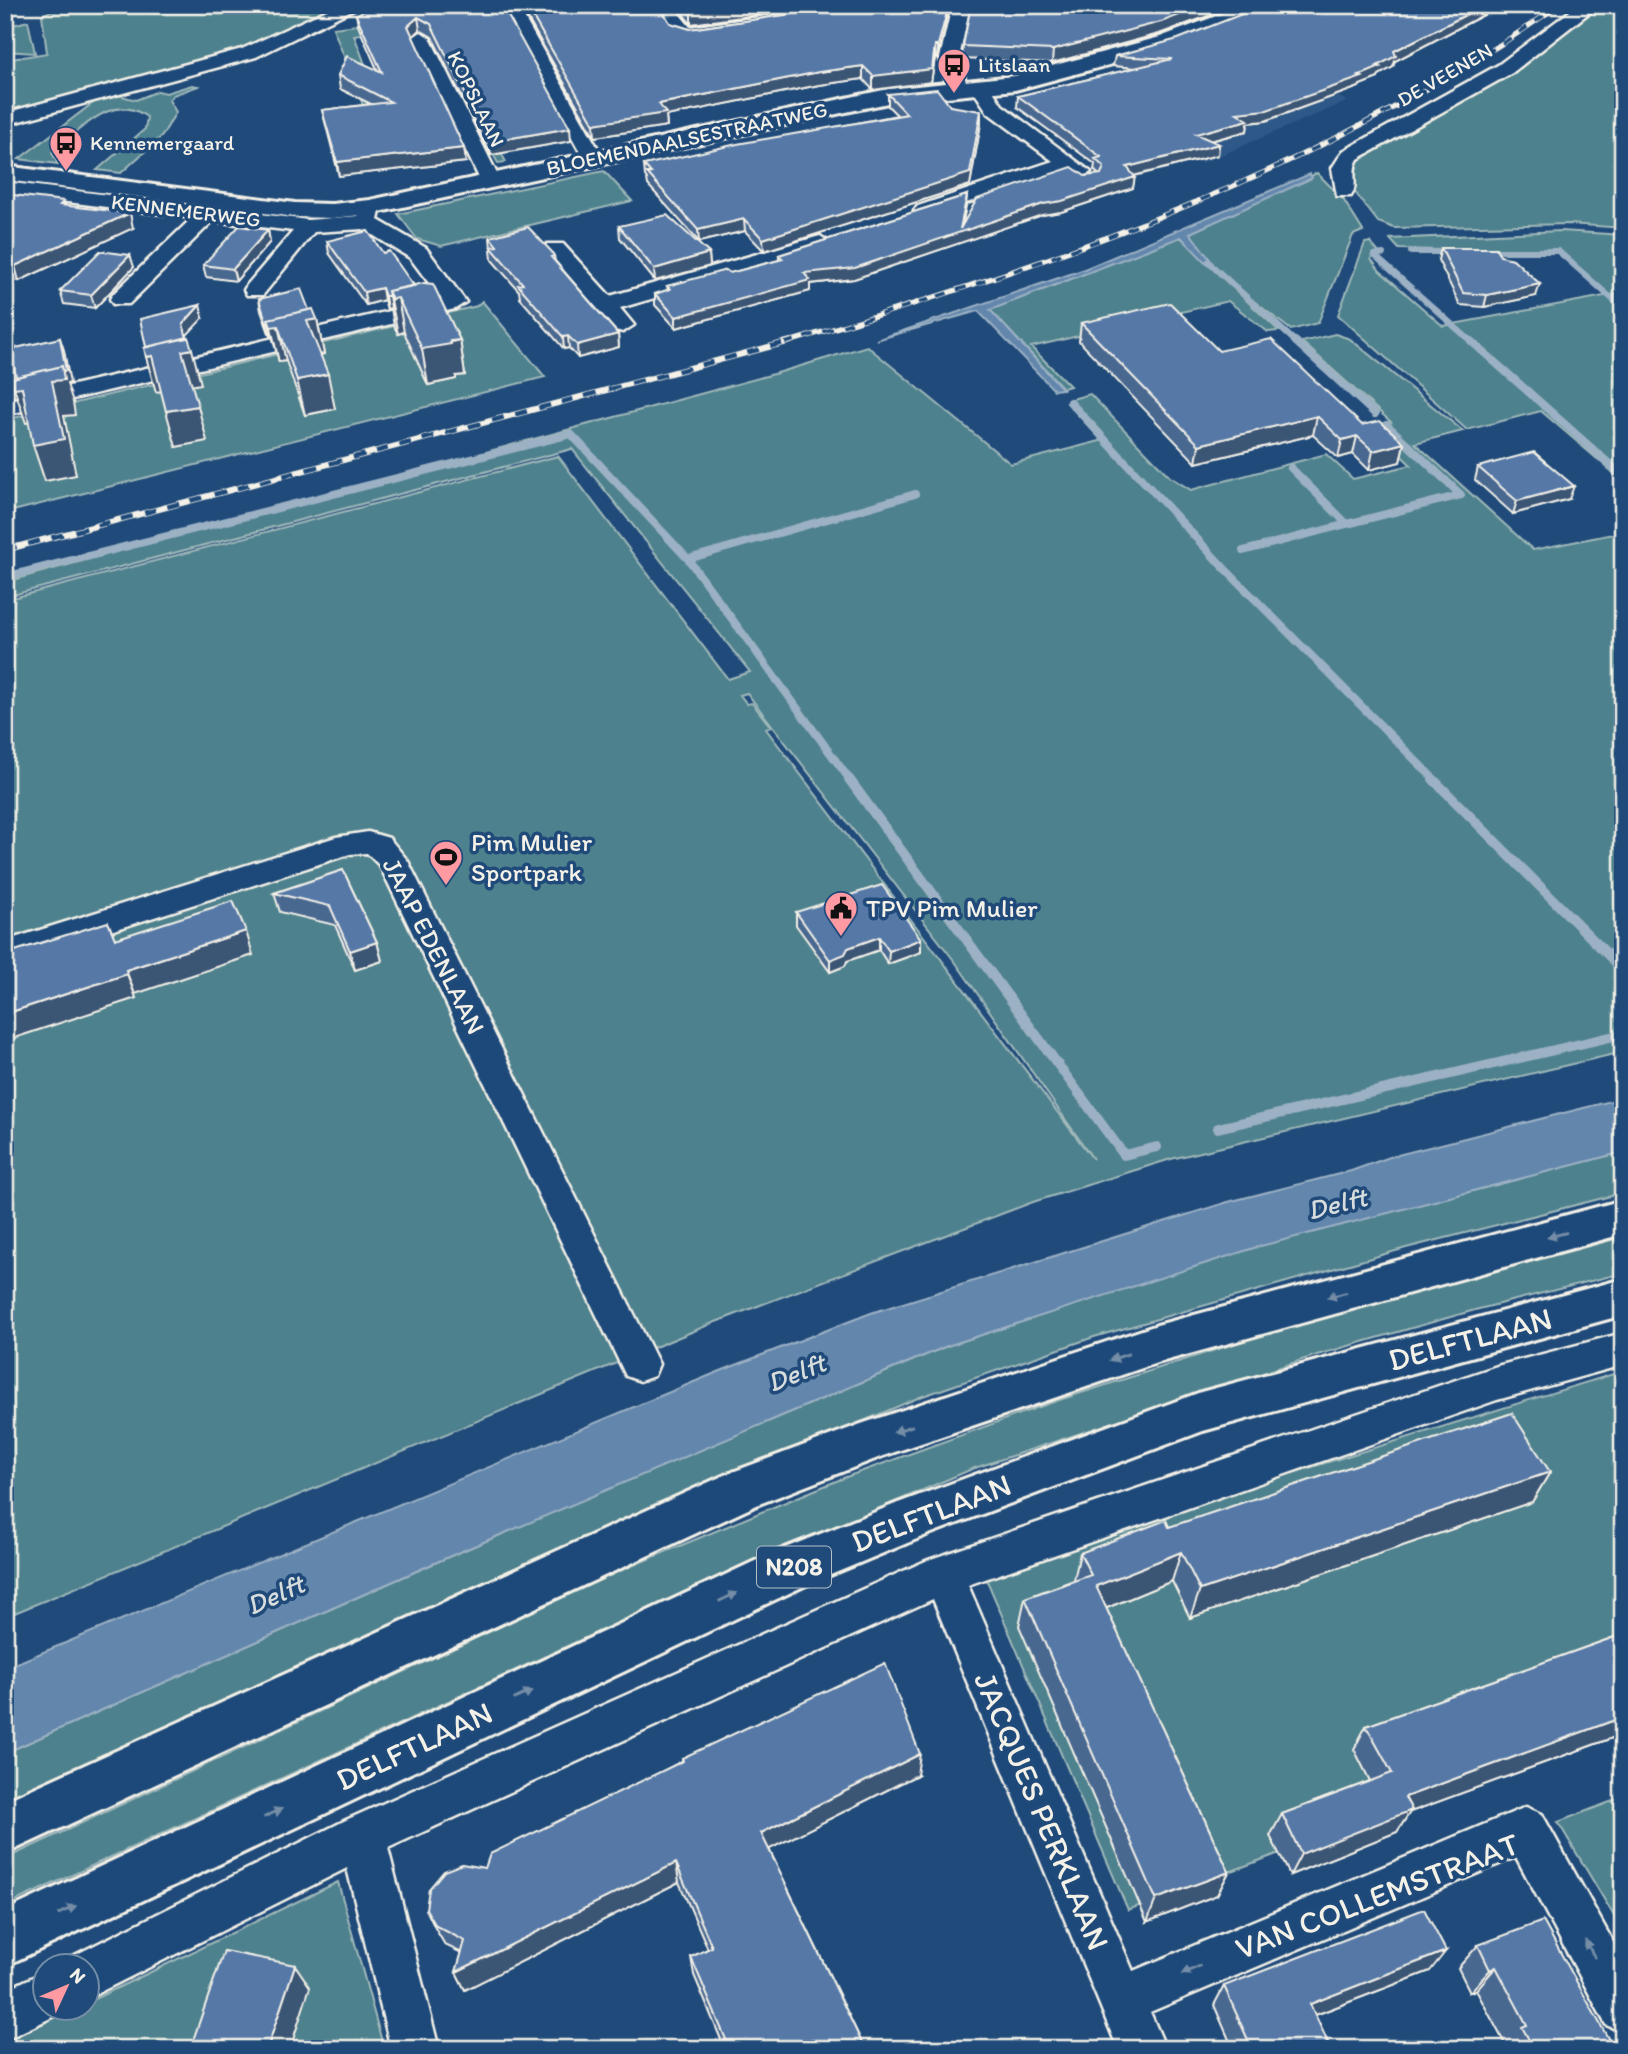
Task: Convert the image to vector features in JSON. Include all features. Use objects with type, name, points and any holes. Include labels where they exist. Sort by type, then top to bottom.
[{"type":"main road","name":"BLOEMENDAALSESTRAATWEG","points":[[332,211],[369,214],[491,180],[888,96],[1015,83],[1168,42],[1266,5]]},
{"type":"main road","name":"KENNEMERWEG","points":[[5,173],[229,203],[332,211]]},
{"type":"main road","points":[[5,1828],[743,1489],[865,1443],[1157,1344],[1623,1217]]},
{"type":"main road","name":"DELFTLAAN","points":[[5,1939],[787,1570],[915,1518],[1201,1412],[1623,1297]]},
{"type":"street","points":[[5,119],[249,53],[353,5]]},
{"type":"street","points":[[508,5],[594,159]]},
{"type":"street","points":[[663,5],[680,31],[690,33],[792,18],[799,15],[792,5]]},
{"type":"street","points":[[961,5],[947,54],[948,72],[1091,180]]},
{"type":"street","name":"DE VEENEN","points":[[1344,192],[1342,168],[1350,155],[1505,69],[1590,5]]},
{"type":"street","name":"KOPSLAAN","points":[[421,38],[491,180]]},
{"type":"street","points":[[900,217],[1069,163]]},
{"type":"street","name":"KENNEMERWEG","points":[[5,188],[308,226],[369,214]]},
{"type":"street","points":[[121,299],[208,214]]},
{"type":"street","points":[[5,408],[455,302],[418,253],[369,214]]},
{"type":"street","points":[[255,290],[308,226]]},
{"type":"street","points":[[604,305],[836,238]]},
{"type":"street","points":[[555,249],[623,325]]},
{"type":"street","name":"JAAP EDENLAAN","points":[[5,953],[346,844],[370,841],[378,844],[393,861],[467,1007],[640,1364]]},
{"type":"street","name":"DELFTLAAN","points":[[102,1967],[362,1836],[943,1574],[1497,1383],[1623,1349]]},
{"type":"street","name":"JACQUES PERKLAAN","points":[[943,1574],[1142,2049]]},
{"type":"street","name":"VAN COLLEMSTRAAT","points":[[1122,2000],[1303,1921],[1526,1830],[1623,2008]]},
{"type":"street","points":[[362,1836],[415,2049]]},
{"type":"street","points":[[5,2016],[32,2002]]},
{"type":"shaded area","points":[[1291,73],[1348,101],[1202,163],[1138,120]]},
{"type":"green space","points":[[64,5],[344,5],[245,49],[5,112],[5,60],[47,53],[42,15]]},
{"type":"green space","points":[[1602,5],[1623,5],[1623,228],[1569,224],[1394,228],[1378,222],[1344,178],[1354,158],[1515,66]]},
{"type":"green space","points":[[427,16],[506,162],[498,163],[420,27],[415,26],[354,35],[391,133],[380,149],[333,28]]},
{"type":"green space","points":[[28,21],[35,53],[5,51],[5,27]]},
{"type":"green space","points":[[192,85],[198,86],[173,95],[169,100],[176,112],[162,136],[121,173],[97,170],[145,129],[147,117],[135,110],[123,108],[100,115],[58,146],[52,153],[58,164],[19,159],[97,100],[118,95],[136,100],[158,91],[166,93]]},
{"type":"green space","points":[[604,171],[632,201],[441,246],[417,239],[398,214]]},
{"type":"green space","points":[[1317,173],[1343,199],[1363,231],[1353,235],[1318,323],[1291,330],[1214,270],[1279,331],[1268,332],[1228,301],[1031,347],[1070,386],[1063,388],[990,310],[1180,237],[1211,262],[1190,233]]},
{"type":"green space","points":[[1561,231],[1623,235],[1623,481],[1541,411],[1467,430],[1338,315],[1365,243],[1370,242],[1380,254],[1371,259],[1380,271],[1443,326],[1610,295],[1559,253],[1399,249],[1390,239]]},
{"type":"green space","points":[[482,301],[545,377],[5,513],[5,420],[477,306]]},
{"type":"green space","points":[[1335,334],[1350,339],[1463,431],[1415,443],[1533,550],[1623,532],[1623,1052],[1171,1159],[1033,1202],[713,1323],[5,1617],[5,600],[558,456],[728,679],[750,672],[572,449],[5,597],[5,582],[774,374],[867,346],[1011,464],[1104,440],[1068,400],[1090,394],[1170,477],[1191,490],[1326,454],[1353,479],[1411,465],[1371,427],[1391,422],[1302,342]],"holes":[[[747,693],[956,963],[1093,1159],[766,729],[771,727],[752,703],[747,704],[740,695]]]},
{"type":"green space","points":[[1623,1152],[1623,1193],[1406,1248],[1094,1337],[920,1397],[517,1568],[5,1800],[5,1753],[455,1554],[947,1346],[1257,1246]]},
{"type":"green space","points":[[1623,1237],[1623,1273],[1475,1310],[1317,1355],[972,1469],[693,1588],[5,1906],[5,1859],[617,1572],[846,1477],[1053,1402],[1293,1325]]},
{"type":"green space","points":[[1623,1371],[1623,1710],[1522,1762],[1128,1910],[982,1569]]},
{"type":"green space","points":[[1623,1797],[1623,1931],[1558,1822]]},
{"type":"green space","points":[[338,1882],[384,2049],[5,2049],[5,2041],[46,2022],[102,2022],[102,1995]]},
{"type":"water","points":[[1310,174],[1312,178],[1190,233],[1212,262],[1205,262],[1181,237],[990,310],[1063,389],[1054,390],[978,311],[876,340],[1082,270]]},
{"type":"water","name":"Delft","points":[[1623,1098],[1623,1152],[1257,1247],[947,1346],[455,1554],[5,1753],[5,1668],[718,1372],[871,1313],[1228,1202],[1351,1171],[1390,1157]]},
{"type":"building","points":[[374,5],[502,5],[570,128],[489,142],[431,24],[418,17],[408,26],[464,148],[337,162],[322,110],[391,102],[338,75],[347,56],[382,72],[356,15]]},
{"type":"building","points":[[526,5],[659,5],[670,23],[690,29],[792,14],[806,5],[949,5],[938,45],[935,45],[932,69],[873,76],[863,66],[819,72],[659,104],[666,113],[594,124]]},
{"type":"building","points":[[685,5],[733,5],[691,11]]},
{"type":"building","points":[[971,5],[1205,5],[1161,22],[1053,50],[963,46]]},
{"type":"building","points":[[1265,5],[1272,5],[1292,14],[1312,5],[1485,5],[1394,51],[1396,56],[1359,76],[1362,77],[1267,110],[1237,113],[1248,120],[1196,134],[1219,144],[1127,167],[1135,177],[1062,201],[1043,204],[855,268],[804,273],[810,280],[676,317],[655,294],[670,289],[667,286],[726,270],[730,273],[783,259],[779,255],[967,195],[960,229],[977,199],[1072,167],[1085,176],[1101,174],[1104,167],[1095,159],[1101,157],[1018,96],[1172,59],[1115,56],[1178,39]]},
{"type":"building","points":[[937,89],[950,106],[981,111],[970,173],[763,239],[744,219],[698,230],[647,173],[651,173],[644,165],[737,144],[907,114],[888,94]]},
{"type":"building","points":[[5,194],[64,201],[60,205],[130,213],[15,266],[5,265]]},
{"type":"building","points":[[667,215],[709,253],[654,269],[619,226]]},
{"type":"building","points":[[239,226],[268,230],[233,269],[203,265]]},
{"type":"building","points":[[528,227],[552,252],[554,256],[551,257],[618,334],[577,345],[568,336],[563,337],[518,285],[523,284],[491,247],[497,246],[490,237]]},
{"type":"building","points":[[368,231],[383,253],[389,251],[414,286],[388,291],[389,296],[385,296],[382,288],[364,292],[327,241]]},
{"type":"building","points":[[1441,248],[1496,248],[1500,256],[1513,259],[1540,284],[1487,295],[1463,293]]},
{"type":"building","points":[[100,251],[130,255],[91,295],[60,291]]},
{"type":"building","points":[[424,283],[433,284],[460,340],[422,349],[398,298],[392,299],[388,291]]},
{"type":"building","points":[[301,289],[309,310],[268,319],[267,324],[259,299]]},
{"type":"building","points":[[1170,303],[1219,351],[1271,339],[1362,425],[1380,421],[1404,443],[1373,451],[1357,436],[1342,440],[1317,416],[1199,445],[1081,323]]},
{"type":"building","points":[[200,305],[183,324],[187,338],[146,347],[140,319]]},
{"type":"building","points":[[313,309],[317,319],[307,321],[328,374],[297,380],[278,326],[271,327],[268,319]]},
{"type":"building","points":[[188,337],[192,349],[182,351],[198,406],[166,411],[152,356],[146,357],[144,348]]},
{"type":"building","points":[[60,338],[66,371],[63,371],[62,366],[16,377],[11,349]]},
{"type":"building","points":[[62,366],[64,380],[52,381],[64,439],[33,445],[22,387],[14,388],[13,378]]},
{"type":"building","points":[[1534,452],[1574,486],[1517,501],[1478,467]]},
{"type":"building","points":[[343,870],[377,942],[350,951],[330,906],[274,893]]},
{"type":"building","points":[[882,885],[921,939],[889,951],[879,937],[848,948],[845,954],[830,960],[796,912]]},
{"type":"building","points":[[233,901],[246,931],[126,970],[127,974],[5,1014],[5,954],[108,922],[115,939]]},
{"type":"building","points":[[1512,1413],[1550,1472],[1200,1590],[1181,1552],[1096,1586],[1229,1872],[1156,1899],[1025,1598],[1091,1575],[1080,1553],[1166,1520],[1169,1527]]},
{"type":"building","points":[[1623,1634],[1623,1717],[1405,1797],[1412,1810],[1301,1854],[1282,1814],[1392,1773],[1366,1726]]},
{"type":"building","points":[[885,1663],[920,1754],[761,1833],[865,2049],[730,2049],[691,1957],[712,1947],[676,1863],[456,1972],[465,1941],[436,1926],[426,1909],[429,1889],[444,1871],[462,1864],[485,1868],[490,1854],[683,1761],[682,1758]]},
{"type":"building","points":[[1424,1909],[1446,1951],[1310,2004],[1331,2049],[1252,2049],[1224,1986]]},
{"type":"building","points":[[1543,1921],[1614,2049],[1534,2049],[1522,2027],[1527,2025],[1496,1967],[1490,1970],[1478,1945]]},
{"type":"building","points":[[224,1951],[295,1965],[267,2049],[190,2049]]},
{"type":"waterway","points":[[1487,251],[1558,251],[1610,297]]},
{"type":"waterway","points":[[1411,252],[1451,252]]},
{"type":"waterway","points":[[1383,254],[1374,255],[1473,343]]},
{"type":"waterway","points":[[1208,262],[1297,343]]},
{"type":"waterway","points":[[1610,297],[1623,295]]},
{"type":"waterway","points":[[1610,297],[1623,307]]},
{"type":"waterway","points":[[1295,341],[1375,414]]},
{"type":"waterway","points":[[1471,341],[1623,476]]},
{"type":"waterway","points":[[1070,402],[1225,569],[1435,780]]},
{"type":"waterway","points":[[1347,524],[1461,495],[1387,425]]},
{"type":"waterway","points":[[5,577],[571,434],[688,559]]},
{"type":"waterway","points":[[1291,468],[1347,524]]},
{"type":"waterway","points":[[688,559],[915,494]]},
{"type":"waterway","points":[[1243,551],[1347,524]]},
{"type":"waterway","points":[[688,559],[850,780]]},
{"type":"waterway","points":[[849,779],[1124,1155],[1157,1147]]},
{"type":"waterway","points":[[1433,779],[1623,970]]},
{"type":"waterway","points":[[1218,1128],[1623,1034]]},
{"type":"railway","points":[[785,343],[987,280],[1088,245],[1187,206],[1284,163],[1379,116],[1470,63],[1559,5]]},
{"type":"railway","points":[[5,550],[791,341]]},
{"type":"place","name":"Litslaan","points":[[954,95]]},
{"type":"place","name":"Kennemergaard","points":[[66,173]]},
{"type":"place","name":"Pim Mulier Sportpark","points":[[446,887]]},
{"type":"place","name":"TPV Pim Mulier","points":[[841,938]]}]
